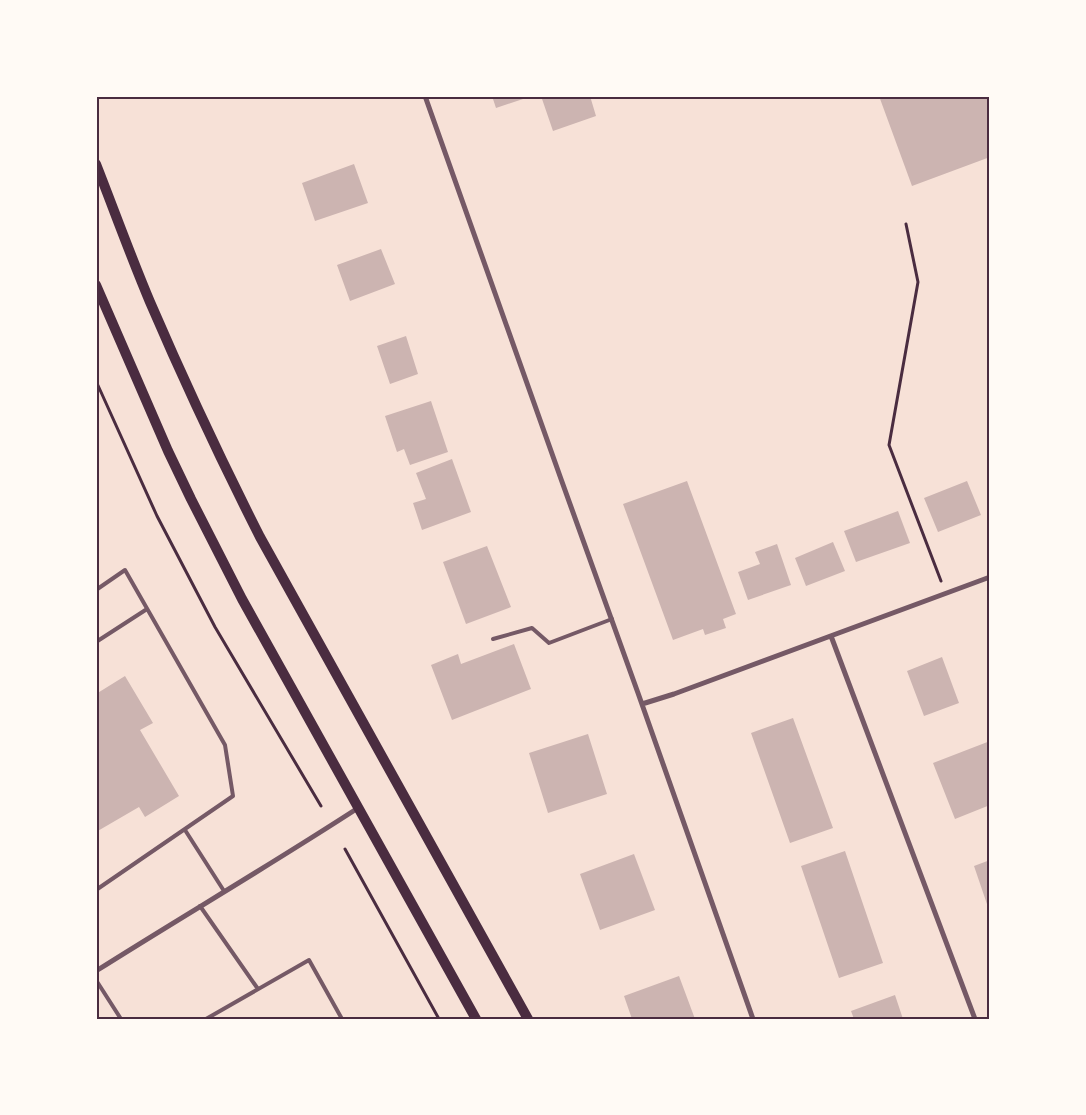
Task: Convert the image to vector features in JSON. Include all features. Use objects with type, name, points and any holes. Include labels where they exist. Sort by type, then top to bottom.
[{"type":"main road","points":[[96,164],[150,300],[234,486],[260,537],[528,1019]]},
{"type":"main road","points":[[96,285],[168,451],[242,599],[476,1019]]},
{"type":"street","points":[[425,96],[753,1019]]},
{"type":"street","points":[[642,704],[683,691],[990,577]]},
{"type":"street","points":[[831,636],[975,1019]]},
{"type":"street","points":[[96,971],[358,808]]},
{"type":"lane","points":[[96,590],[125,570],[225,745],[233,796],[96,890]]},
{"type":"lane","points":[[96,642],[147,609]]},
{"type":"lane","points":[[493,639],[532,628],[550,643],[612,619]]},
{"type":"lane","points":[[184,830],[224,891]]},
{"type":"lane","points":[[200,906],[258,989]]},
{"type":"lane","points":[[206,1019],[309,960],[342,1019]]},
{"type":"lane","points":[[96,980],[121,1019]]},
{"type":"path","points":[[906,224],[918,282],[889,446],[946,594]]},
{"type":"path","points":[[96,381],[157,516],[215,627],[321,806]]},
{"type":"path","points":[[345,849],[439,1019]]},
{"type":"building","points":[[492,96],[528,96],[529,97],[496,108]]},
{"type":"building","points":[[541,96],[590,96],[596,116],[553,131]]},
{"type":"building","points":[[879,96],[990,96],[990,157],[912,186]]},
{"type":"building","points":[[354,164],[368,203],[315,221],[302,183]]},
{"type":"building","points":[[381,249],[395,284],[350,301],[337,265]]},
{"type":"building","points":[[406,336],[418,374],[390,384],[377,346]]},
{"type":"building","points":[[431,401],[448,452],[410,465],[404,449],[397,452],[385,416]]},
{"type":"building","points":[[452,459],[471,512],[422,530],[413,503],[426,499],[416,473]]},
{"type":"building","points":[[687,481],[736,614],[723,619],[726,628],[705,635],[703,629],[673,640],[623,504]]},
{"type":"building","points":[[967,481],[981,515],[938,532],[924,498]]},
{"type":"building","points":[[898,511],[910,543],[856,562],[844,531]]},
{"type":"building","points":[[833,542],[845,571],[806,586],[795,558]]},
{"type":"building","points":[[777,544],[791,585],[748,600],[738,572],[760,564],[755,552]]},
{"type":"building","points":[[487,546],[511,607],[466,624],[443,562]]},
{"type":"building","points":[[514,644],[531,689],[452,720],[431,665],[458,654],[461,664]]},
{"type":"building","points":[[942,657],[959,703],[924,716],[907,671]]},
{"type":"building","points":[[125,676],[153,723],[140,730],[179,796],[145,817],[139,807],[96,832],[96,694]]},
{"type":"building","points":[[793,718],[833,828],[790,843],[751,733]]},
{"type":"building","points":[[588,734],[607,794],[548,813],[529,753]]},
{"type":"building","points":[[990,741],[990,805],[955,819],[933,763]]},
{"type":"building","points":[[845,851],[883,963],[839,978],[801,866]]},
{"type":"building","points":[[634,854],[655,910],[600,930],[580,874]]},
{"type":"building","points":[[990,860],[990,910],[989,910],[974,866]]},
{"type":"building","points":[[679,976],[695,1019],[632,1019],[624,996]]},
{"type":"building","points":[[895,995],[903,1019],[854,1019],[851,1011]]}]
